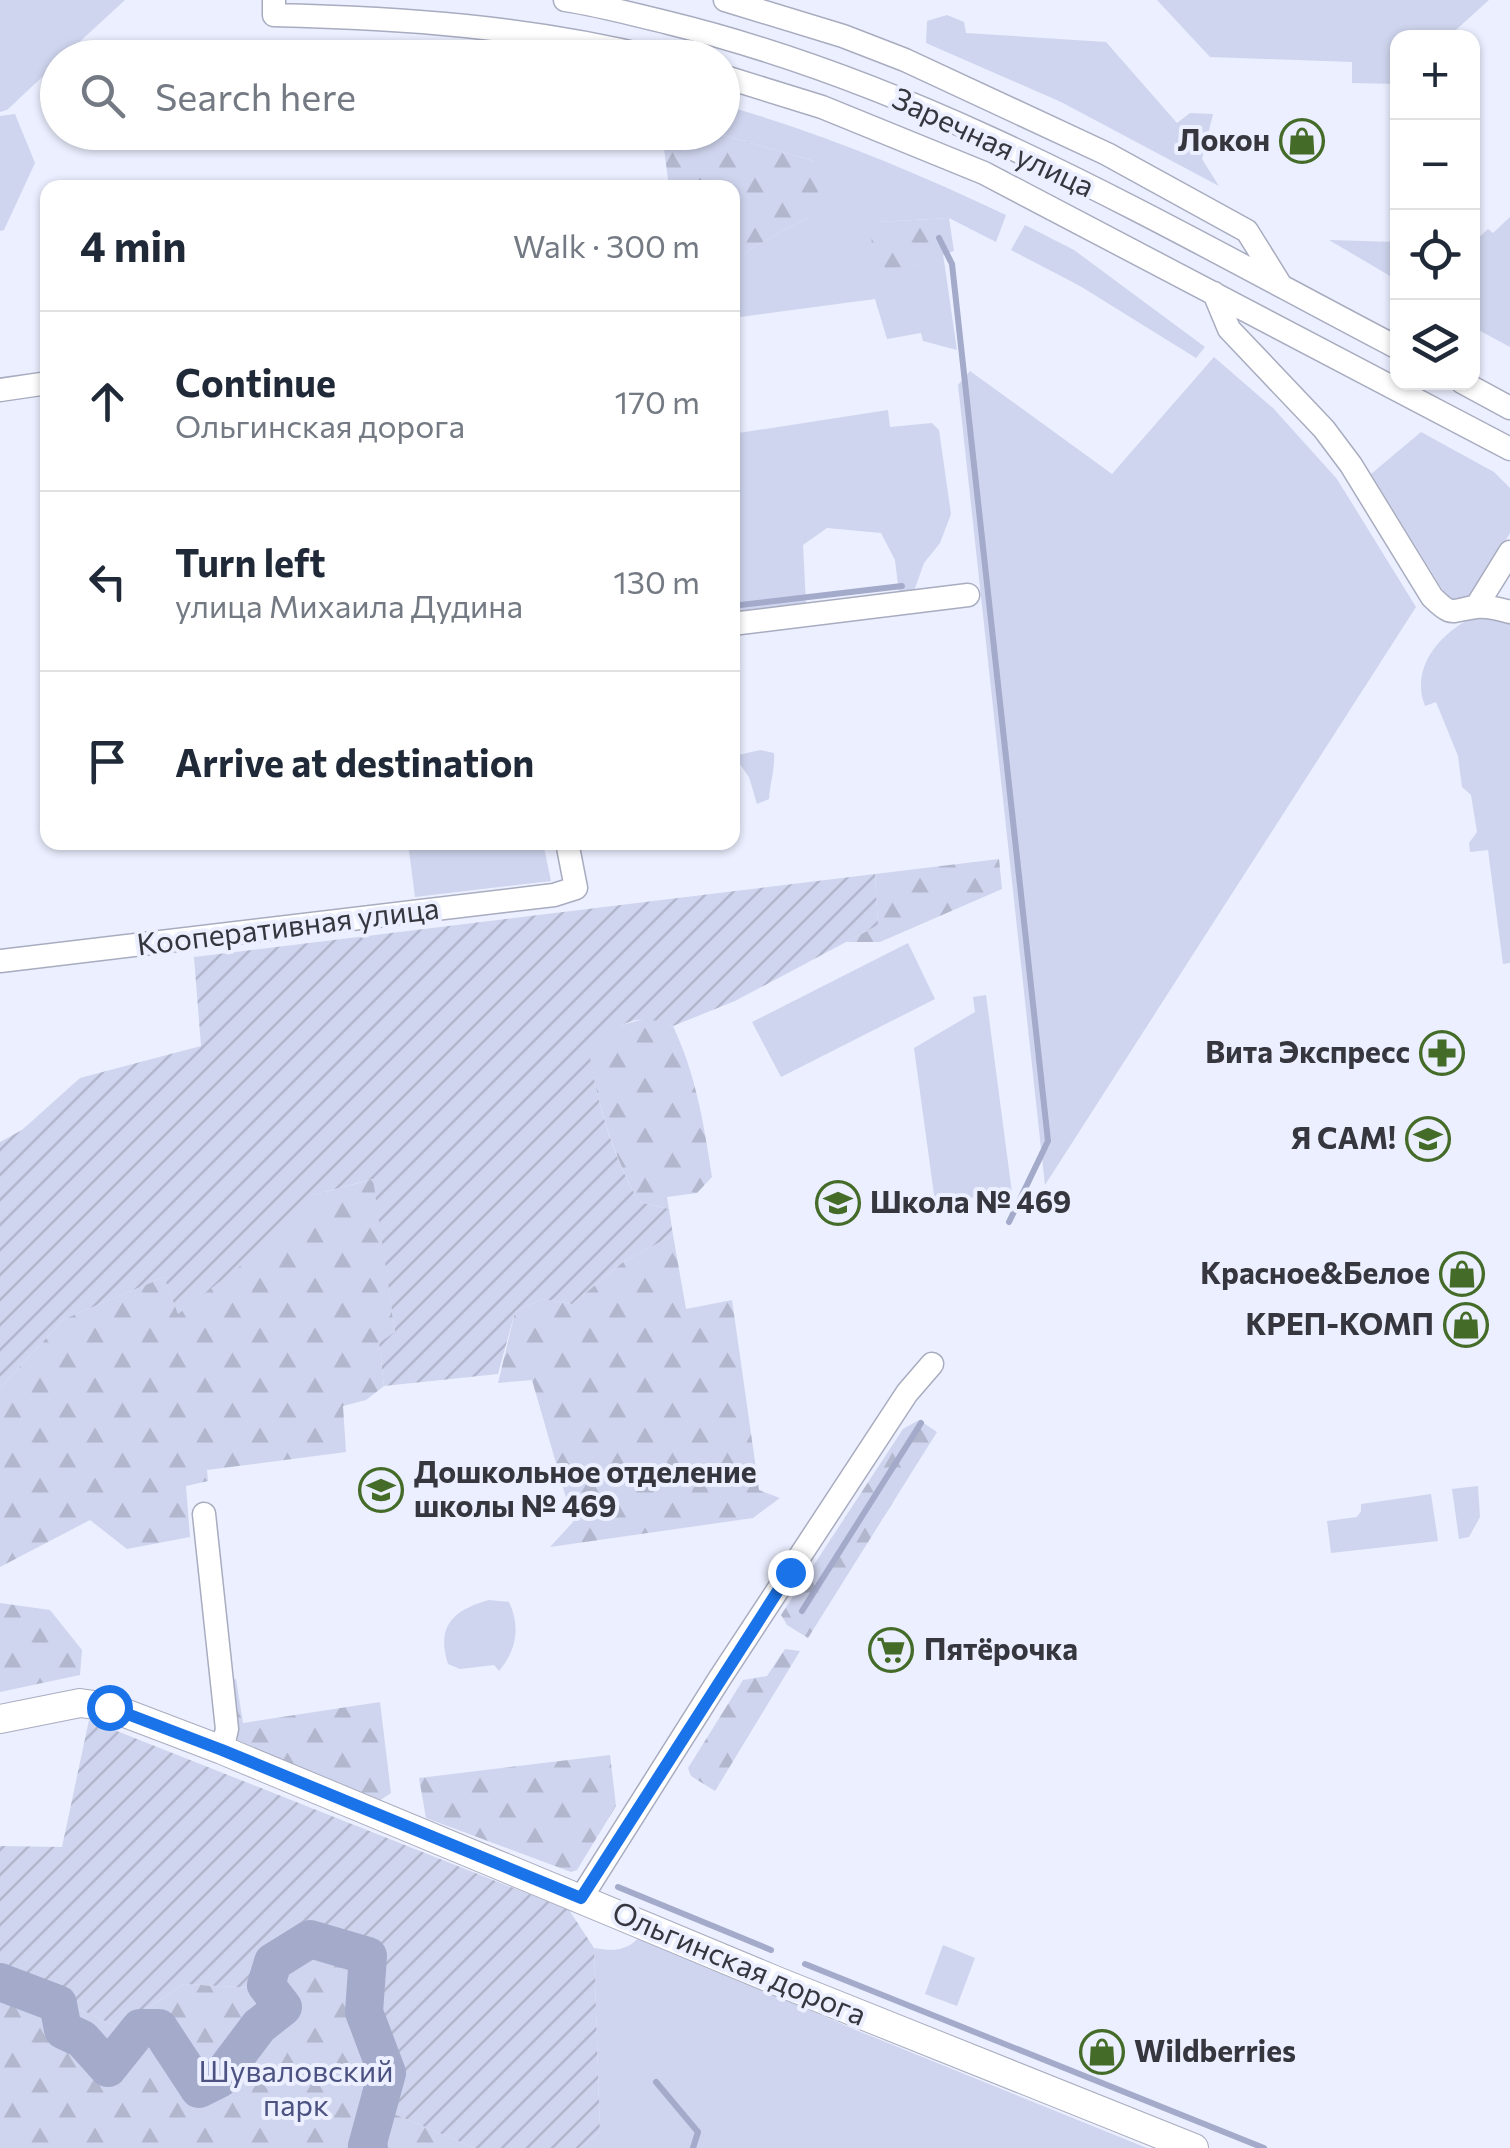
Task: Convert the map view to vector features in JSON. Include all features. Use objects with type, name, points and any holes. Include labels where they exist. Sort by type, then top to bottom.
[{"type":"street","name":"Заречная улица","points":[[565,0],[729,40]]},
{"type":"street","points":[[726,0],[843,36],[905,60],[1107,154],[1246,231],[1282,287]]},
{"type":"street","points":[[274,7],[583,40]]},
{"type":"street","name":"Заречная улица","points":[[740,43],[925,108],[1000,140],[1390,344]]},
{"type":"street","name":"Заречная улица","points":[[740,82],[822,107],[984,173],[1510,448]]},
{"type":"street","points":[[1214,292],[1229,329],[1324,428],[1352,464],[1432,597],[1446,612],[1459,613],[1476,607],[1510,612]]},
{"type":"street","points":[[0,390],[40,384]]},
{"type":"street","points":[[1477,390],[1510,408]]},
{"type":"street","points":[[1476,607],[1510,552]]},
{"type":"street","points":[[740,623],[968,595]]},
{"type":"street","name":"Кооперативная улица","points":[[0,961],[554,895],[576,888],[569,850]]},
{"type":"street","points":[[581,1898],[907,1392],[932,1364]]},
{"type":"street","points":[[204,1514],[227,1729],[222,1750]]},
{"type":"street","name":"Ольгинская дорога","points":[[0,1719],[80,1703],[109,1707],[581,1898],[776,1982],[1194,2148]]},
{"type":"green space","points":[[0,0],[125,0],[81,40],[40,40],[40,79],[0,112]]},
{"type":"green space","points":[[1157,0],[1489,0],[1456,30],[1390,30],[1390,84],[1352,83],[1352,62],[1210,57]]},
{"type":"green space","points":[[947,15],[964,22],[966,33],[1106,42],[1177,123],[1190,113],[1213,114],[1202,159],[1219,186],[1061,102],[926,43],[927,21]]},
{"type":"green space","points":[[740,110],[867,154],[1006,215],[996,242],[949,218],[878,222],[910,267],[943,254],[957,350],[923,341],[921,333],[887,339],[875,299],[740,317],[740,258],[807,218],[814,161],[740,140]]},
{"type":"green space","points":[[15,114],[35,163],[4,230],[0,231],[0,116]]},
{"type":"green space","points":[[740,140],[814,161],[824,177],[807,218],[740,258],[740,180],[668,180],[664,150],[740,150]]},
{"type":"green space","points":[[1510,217],[1510,347],[1480,331],[1480,236],[1488,229],[1493,233]]},
{"type":"green space","points":[[949,218],[954,251],[910,267],[886,268],[871,255],[872,231],[878,222]]},
{"type":"green space","points":[[1025,225],[1074,250],[1205,347],[1196,358],[1080,286],[1011,250]]},
{"type":"green space","points":[[1329,240],[1390,242],[1390,276]]},
{"type":"green space","points":[[1214,357],[1273,408],[1337,479],[1416,607],[1045,1185],[958,385],[970,371],[1112,474]]},
{"type":"green space","points":[[888,410],[890,427],[932,423],[939,430],[951,514],[940,543],[924,563],[914,591],[899,593],[895,560],[881,533],[827,528],[803,545],[806,604],[740,612],[740,433]]},
{"type":"green space","points":[[1421,432],[1494,472],[1510,488],[1510,533],[1475,593],[1465,600],[1454,600],[1444,592],[1371,474]]},
{"type":"green space","points":[[1487,612],[1510,622],[1510,963],[1503,964],[1488,850],[1470,852],[1469,843],[1477,832],[1471,795],[1462,787],[1458,756],[1436,702],[1425,706],[1421,690],[1422,675],[1435,647],[1458,626]]},
{"type":"green space","points":[[760,750],[774,753],[769,799],[757,804],[749,777],[740,764],[740,755]]},
{"type":"green space","points":[[409,850],[544,850],[551,881],[415,897]]},
{"type":"green space","points":[[999,859],[1002,889],[880,942],[846,942],[878,925],[875,874]]},
{"type":"green space","points":[[875,874],[878,925],[735,1001],[673,1026],[648,1020],[627,1023],[589,1051],[601,1110],[621,1166],[639,1202],[669,1209],[673,1235],[623,1262],[572,1304],[542,1299],[515,1312],[498,1374],[384,1386],[379,1343],[395,1332],[373,1179],[312,1195],[310,1212],[178,1314],[164,1277],[64,1319],[0,1388],[0,1142],[22,1130],[80,1078],[201,1046],[194,957]]},
{"type":"green space","points":[[908,943],[935,999],[781,1077],[752,1022]]},
{"type":"green space","points":[[986,995],[1012,1193],[935,1202],[914,1048],[975,1012],[973,997]]},
{"type":"green space","points":[[651,1017],[673,1026],[681,1044],[698,1100],[712,1177],[697,1193],[667,1197],[669,1209],[639,1202],[607,1129],[588,1051],[615,1027]]},
{"type":"green space","points":[[374,1179],[395,1333],[379,1343],[384,1386],[366,1400],[343,1406],[346,1452],[207,1470],[208,1481],[186,1486],[190,1537],[127,1549],[90,1520],[0,1567],[0,1388],[64,1319],[164,1277],[178,1313],[312,1195]]},
{"type":"green space","points":[[673,1235],[686,1309],[732,1300],[759,1490],[780,1498],[753,1518],[550,1547],[573,1522],[532,1380],[498,1383],[515,1312],[542,1299],[572,1304],[623,1262]]},
{"type":"green space","points":[[919,1420],[937,1432],[808,1638],[787,1625],[781,1615],[903,1429]]},
{"type":"green space","points":[[1478,1486],[1480,1517],[1469,1537],[1459,1539],[1452,1489]]},
{"type":"green space","points":[[1431,1494],[1438,1541],[1331,1553],[1327,1521],[1357,1517],[1361,1504]]},
{"type":"green space","points":[[489,1600],[509,1602],[513,1611],[515,1638],[505,1663],[499,1671],[494,1665],[460,1669],[448,1664],[444,1639],[450,1621]]},
{"type":"green space","points":[[0,1603],[50,1610],[82,1650],[80,1675],[0,1692]]},
{"type":"green space","points":[[785,1649],[800,1651],[715,1791],[691,1776],[688,1768],[743,1680],[767,1676]]},
{"type":"green space","points":[[236,1679],[243,1723],[380,1702],[391,1793],[376,1803],[238,1743],[229,1681]]},
{"type":"green space","points":[[89,1720],[569,1910],[594,1948],[600,2132],[580,2148],[475,2148],[392,2113],[393,2054],[377,2021],[374,1948],[308,1933],[268,1952],[254,1988],[184,1984],[119,2027],[0,1974],[0,1846],[62,1847]]},
{"type":"green space","points":[[610,1755],[616,1806],[577,1870],[571,1872],[426,1818],[419,1778]]},
{"type":"green space","name":"Шуваловский парк","points":[[308,1933],[375,1948],[377,2021],[393,2054],[392,2113],[475,2148],[0,2148],[0,1974],[119,2027],[184,1984],[254,1988],[268,1952]]},
{"type":"green space","points":[[639,1937],[1147,2148],[580,2148],[600,2132],[594,1948],[618,1949]]},
{"type":"green space","points":[[943,1945],[975,1958],[957,2006],[925,1994]]},
{"type":"waterway","points":[[939,238],[952,264],[1048,1141],[1009,1222]]},
{"type":"waterway","points":[[740,605],[902,586]]},
{"type":"waterway","points":[[802,1611],[921,1423]]},
{"type":"waterway","points":[[618,1887],[771,1950]]},
{"type":"waterway","points":[[0,1982],[58,2004],[63,2030],[82,2039],[108,2068],[140,2028],[159,2028],[199,2089],[219,2079],[259,2026],[283,2007],[266,1985],[273,1962],[310,1939],[368,1956],[364,2012],[387,2073],[369,2148]]},
{"type":"waterway","points":[[805,1964],[1264,2148]]},
{"type":"waterway","points":[[656,2082],[698,2132],[693,2148]]},
{"type":"place","name":"Локон","points":[[1302,141]]},
{"type":"place","name":"Вита Экспресс","points":[[1442,1053]]},
{"type":"place","name":"Я САМ!","points":[[1428,1139]]},
{"type":"place","name":"Школа № 469","points":[[838,1203]]},
{"type":"place","name":"Красное&Белое","points":[[1462,1274]]},
{"type":"place","name":"КРЕП-КОМП","points":[[1466,1325]]},
{"type":"place","name":"Дошкольное отделение школы № 469","points":[[381,1490]]},
{"type":"place","name":"Пятёрочка","points":[[891,1650]]},
{"type":"place","name":"Wildberries","points":[[1102,2052]]},
{"type":"route","points":[[109,1707],[581,1898],[790,1572]]}]
